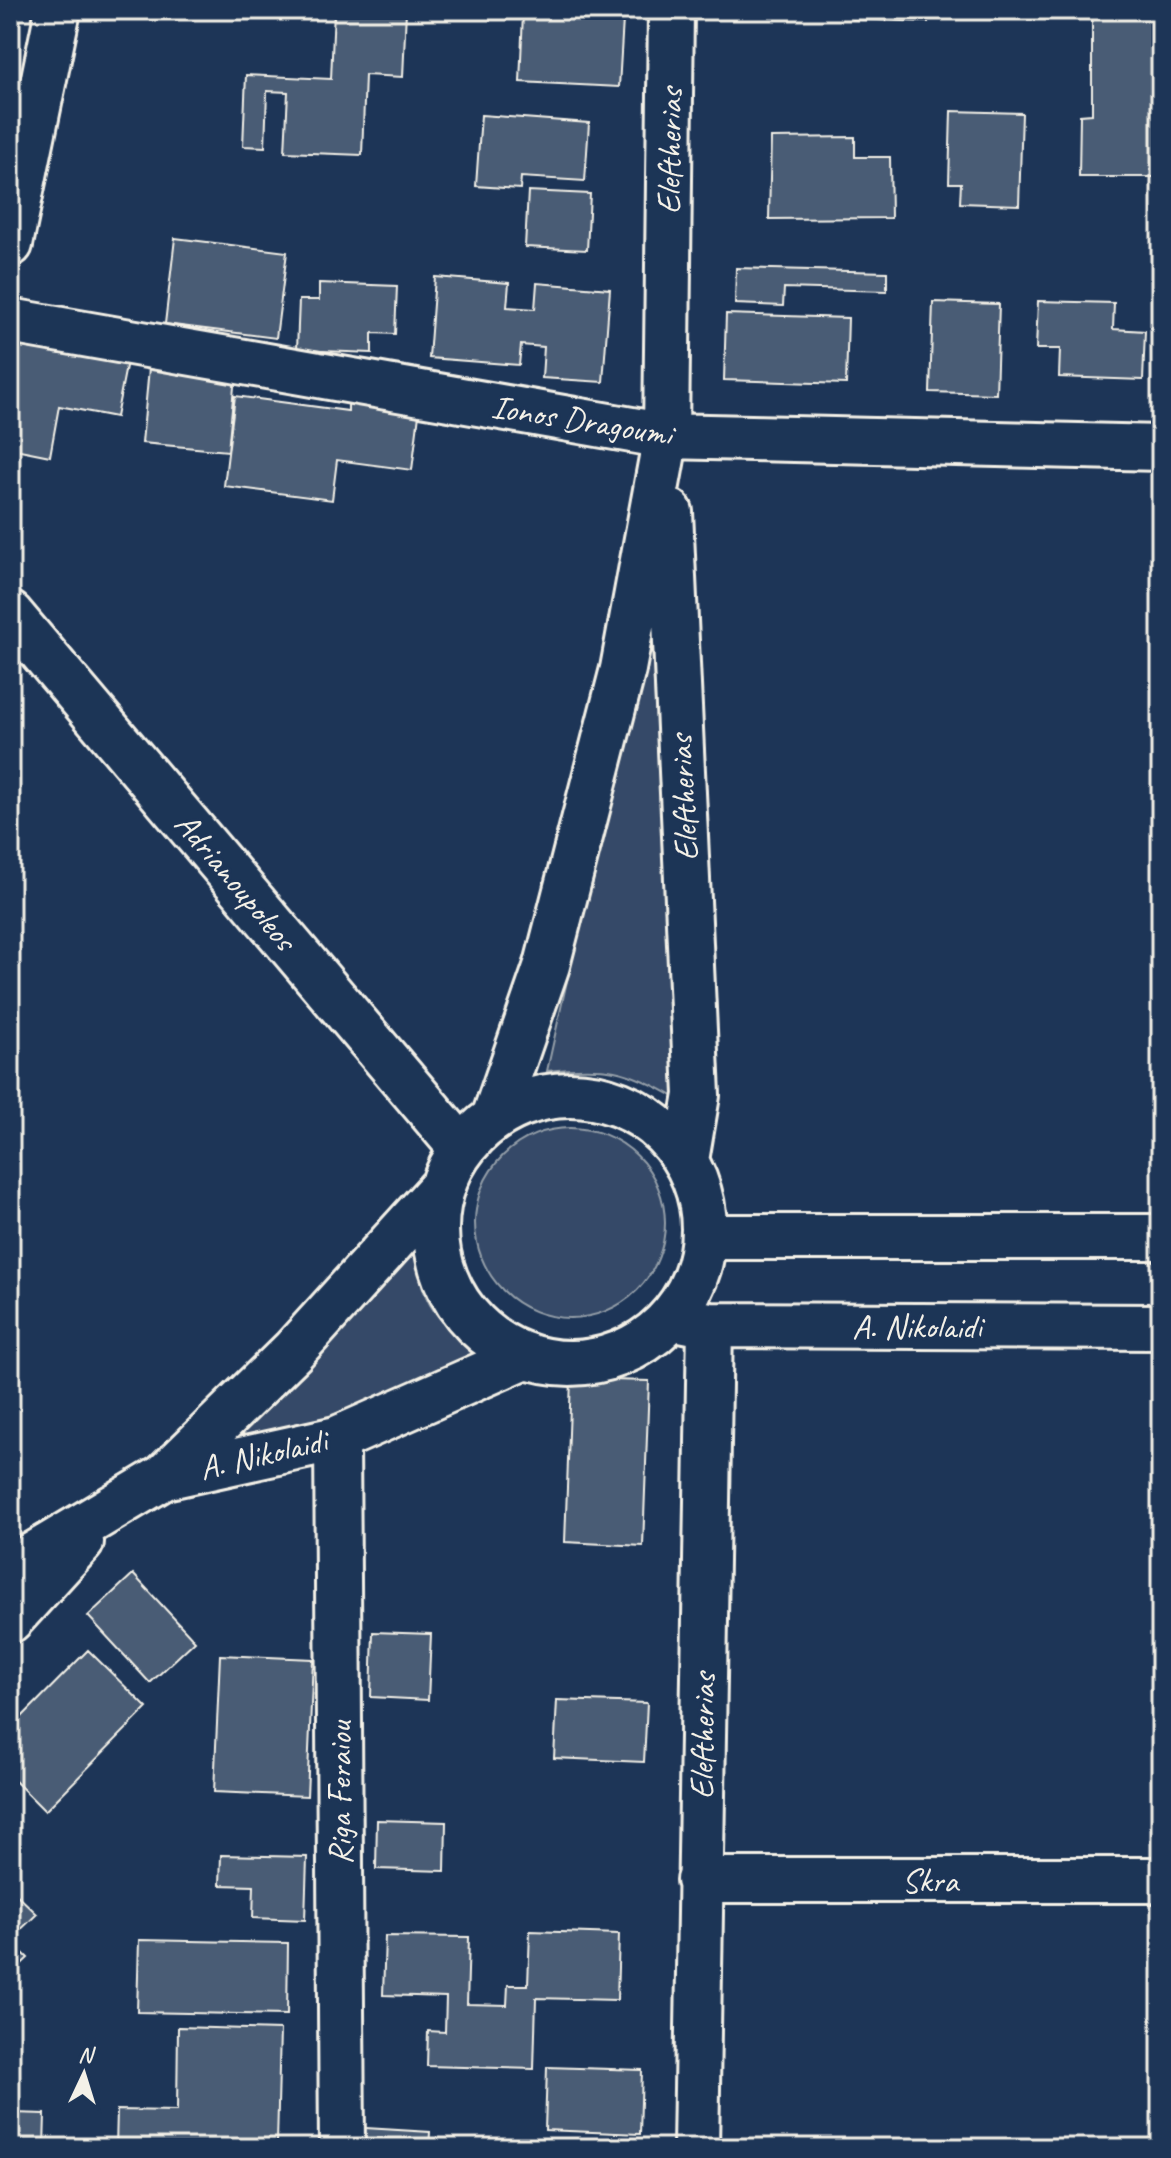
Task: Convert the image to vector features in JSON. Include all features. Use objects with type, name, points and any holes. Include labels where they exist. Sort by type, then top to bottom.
[{"type":"street","points":[[10,244],[58,10]]},
{"type":"street","name":"Eleftherias","points":[[671,10],[666,436],[697,1095],[686,1160]]},
{"type":"street","name":"Ionos Dragoumi","points":[[10,321],[666,436],[1161,448]]},
{"type":"street","name":"Eleftherias","points":[[494,1118],[547,965],[623,669],[666,436]]},
{"type":"street","name":"Adrianoupoleos","points":[[10,614],[462,1149]]},
{"type":"street","points":[[164,1477],[293,1351],[441,1188],[462,1149],[494,1118],[534,1099],[577,1094],[620,1104],[658,1126],[686,1160],[701,1197],[705,1237],[701,1266],[690,1293],[691,1321],[605,1360],[565,1364],[525,1356],[488,1337],[459,1307],[441,1270],[434,1229],[441,1188]]},
{"type":"street","points":[[705,1237],[1161,1237]]},
{"type":"street","name":"Eleftherias","points":[[691,1321],[699,1880],[696,2148]]},
{"type":"street","name":"A. Nikolaidi","points":[[691,1321],[1161,1327]]},
{"type":"street","name":"A. Nikolaidi","points":[[10,1569],[164,1477],[337,1439],[525,1356]]},
{"type":"street","name":"Riga Feraiou","points":[[337,1439],[342,2148]]},
{"type":"street","points":[[10,1620],[112,1508]]},
{"type":"street","name":"Skra","points":[[699,1880],[1161,1880]]},
{"type":"shaded area","points":[[650,607],[676,1098],[643,1080],[614,1071],[585,1068],[547,1071]]},
{"type":"shaded area","points":[[570,1128],[606,1135],[637,1156],[658,1187],[665,1223],[658,1259],[637,1290],[606,1311],[570,1318],[534,1311],[503,1290],[482,1259],[475,1223],[482,1187],[503,1156],[534,1135]]},
{"type":"shaded area","points":[[419,1240],[421,1281],[434,1311],[458,1336],[490,1360],[216,1455]]},
{"type":"building","points":[[334,10],[406,10],[403,77],[365,75],[362,155],[285,152],[288,92],[267,91],[265,147],[243,146],[246,75],[331,79]]},
{"type":"building","points":[[852,10],[928,10],[928,22],[852,19]]},
{"type":"building","points":[[1092,10],[1161,10],[1161,177],[1079,177],[1080,115],[1092,114]]},
{"type":"building","points":[[523,14],[623,19],[619,87],[520,82]]},
{"type":"building","points":[[951,111],[1022,113],[1019,205],[960,203],[961,183],[949,183]]},
{"type":"building","points":[[481,115],[589,123],[585,181],[521,177],[520,189],[476,186]]},
{"type":"building","points":[[855,137],[855,157],[890,157],[891,218],[769,219],[771,138]]},
{"type":"building","points":[[528,191],[590,194],[587,250],[525,247]]},
{"type":"building","points":[[175,238],[287,252],[276,338],[165,324]]},
{"type":"building","points":[[736,268],[887,272],[887,291],[784,288],[783,306],[735,304]]},
{"type":"building","points":[[435,277],[509,283],[507,307],[535,309],[537,283],[610,289],[603,382],[542,378],[544,347],[521,345],[519,365],[429,358]]},
{"type":"building","points":[[319,283],[397,286],[395,334],[372,333],[372,353],[297,350],[299,300],[319,300]]},
{"type":"building","points":[[1038,301],[1114,303],[1113,329],[1145,331],[1143,380],[1059,377],[1060,349],[1036,349]]},
{"type":"building","points":[[933,302],[999,304],[996,394],[930,392]]},
{"type":"building","points":[[726,314],[848,318],[846,384],[724,380]]},
{"type":"building","points":[[16,335],[128,356],[116,417],[59,406],[50,456],[10,448],[10,367]]},
{"type":"building","points":[[149,368],[235,376],[228,451],[142,443]]},
{"type":"building","points":[[235,396],[348,411],[348,404],[419,414],[412,470],[337,460],[332,500],[224,486]]},
{"type":"building","points":[[571,1379],[649,1381],[643,1546],[565,1542]]},
{"type":"building","points":[[133,1574],[195,1641],[150,1683],[88,1616]]},
{"type":"building","points":[[373,1632],[431,1634],[428,1700],[371,1697]]},
{"type":"building","points":[[88,1650],[147,1708],[45,1811],[10,1776],[10,1729]]},
{"type":"building","points":[[220,1655],[313,1659],[307,1796],[214,1792]]},
{"type":"building","points":[[557,1700],[647,1703],[644,1762],[554,1758]]},
{"type":"building","points":[[377,1820],[446,1822],[445,1871],[376,1869]]},
{"type":"building","points":[[221,1855],[307,1857],[305,1920],[253,1918],[254,1886],[220,1885]]},
{"type":"building","points":[[11,1889],[37,1914],[10,1940],[10,1890]]},
{"type":"building","points":[[530,1931],[619,1934],[617,2000],[536,1998],[534,2069],[427,2066],[428,2031],[445,2032],[446,1997],[383,1995],[385,1936],[469,1937],[467,2004],[507,2005],[508,1985],[528,1985]]},
{"type":"building","points":[[10,1940],[28,1958],[10,1975]]},
{"type":"building","points":[[139,1940],[288,1943],[287,2015],[137,2012]]},
{"type":"building","points":[[178,2027],[280,2030],[277,2143],[221,2142],[221,2148],[116,2148],[117,2110],[177,2111]]},
{"type":"building","points":[[547,2067],[642,2070],[640,2134],[545,2130]]},
{"type":"building","points":[[13,2113],[45,2114],[44,2148],[12,2148]]},
{"type":"building","points":[[349,2127],[430,2132],[429,2148],[347,2148]]}]
